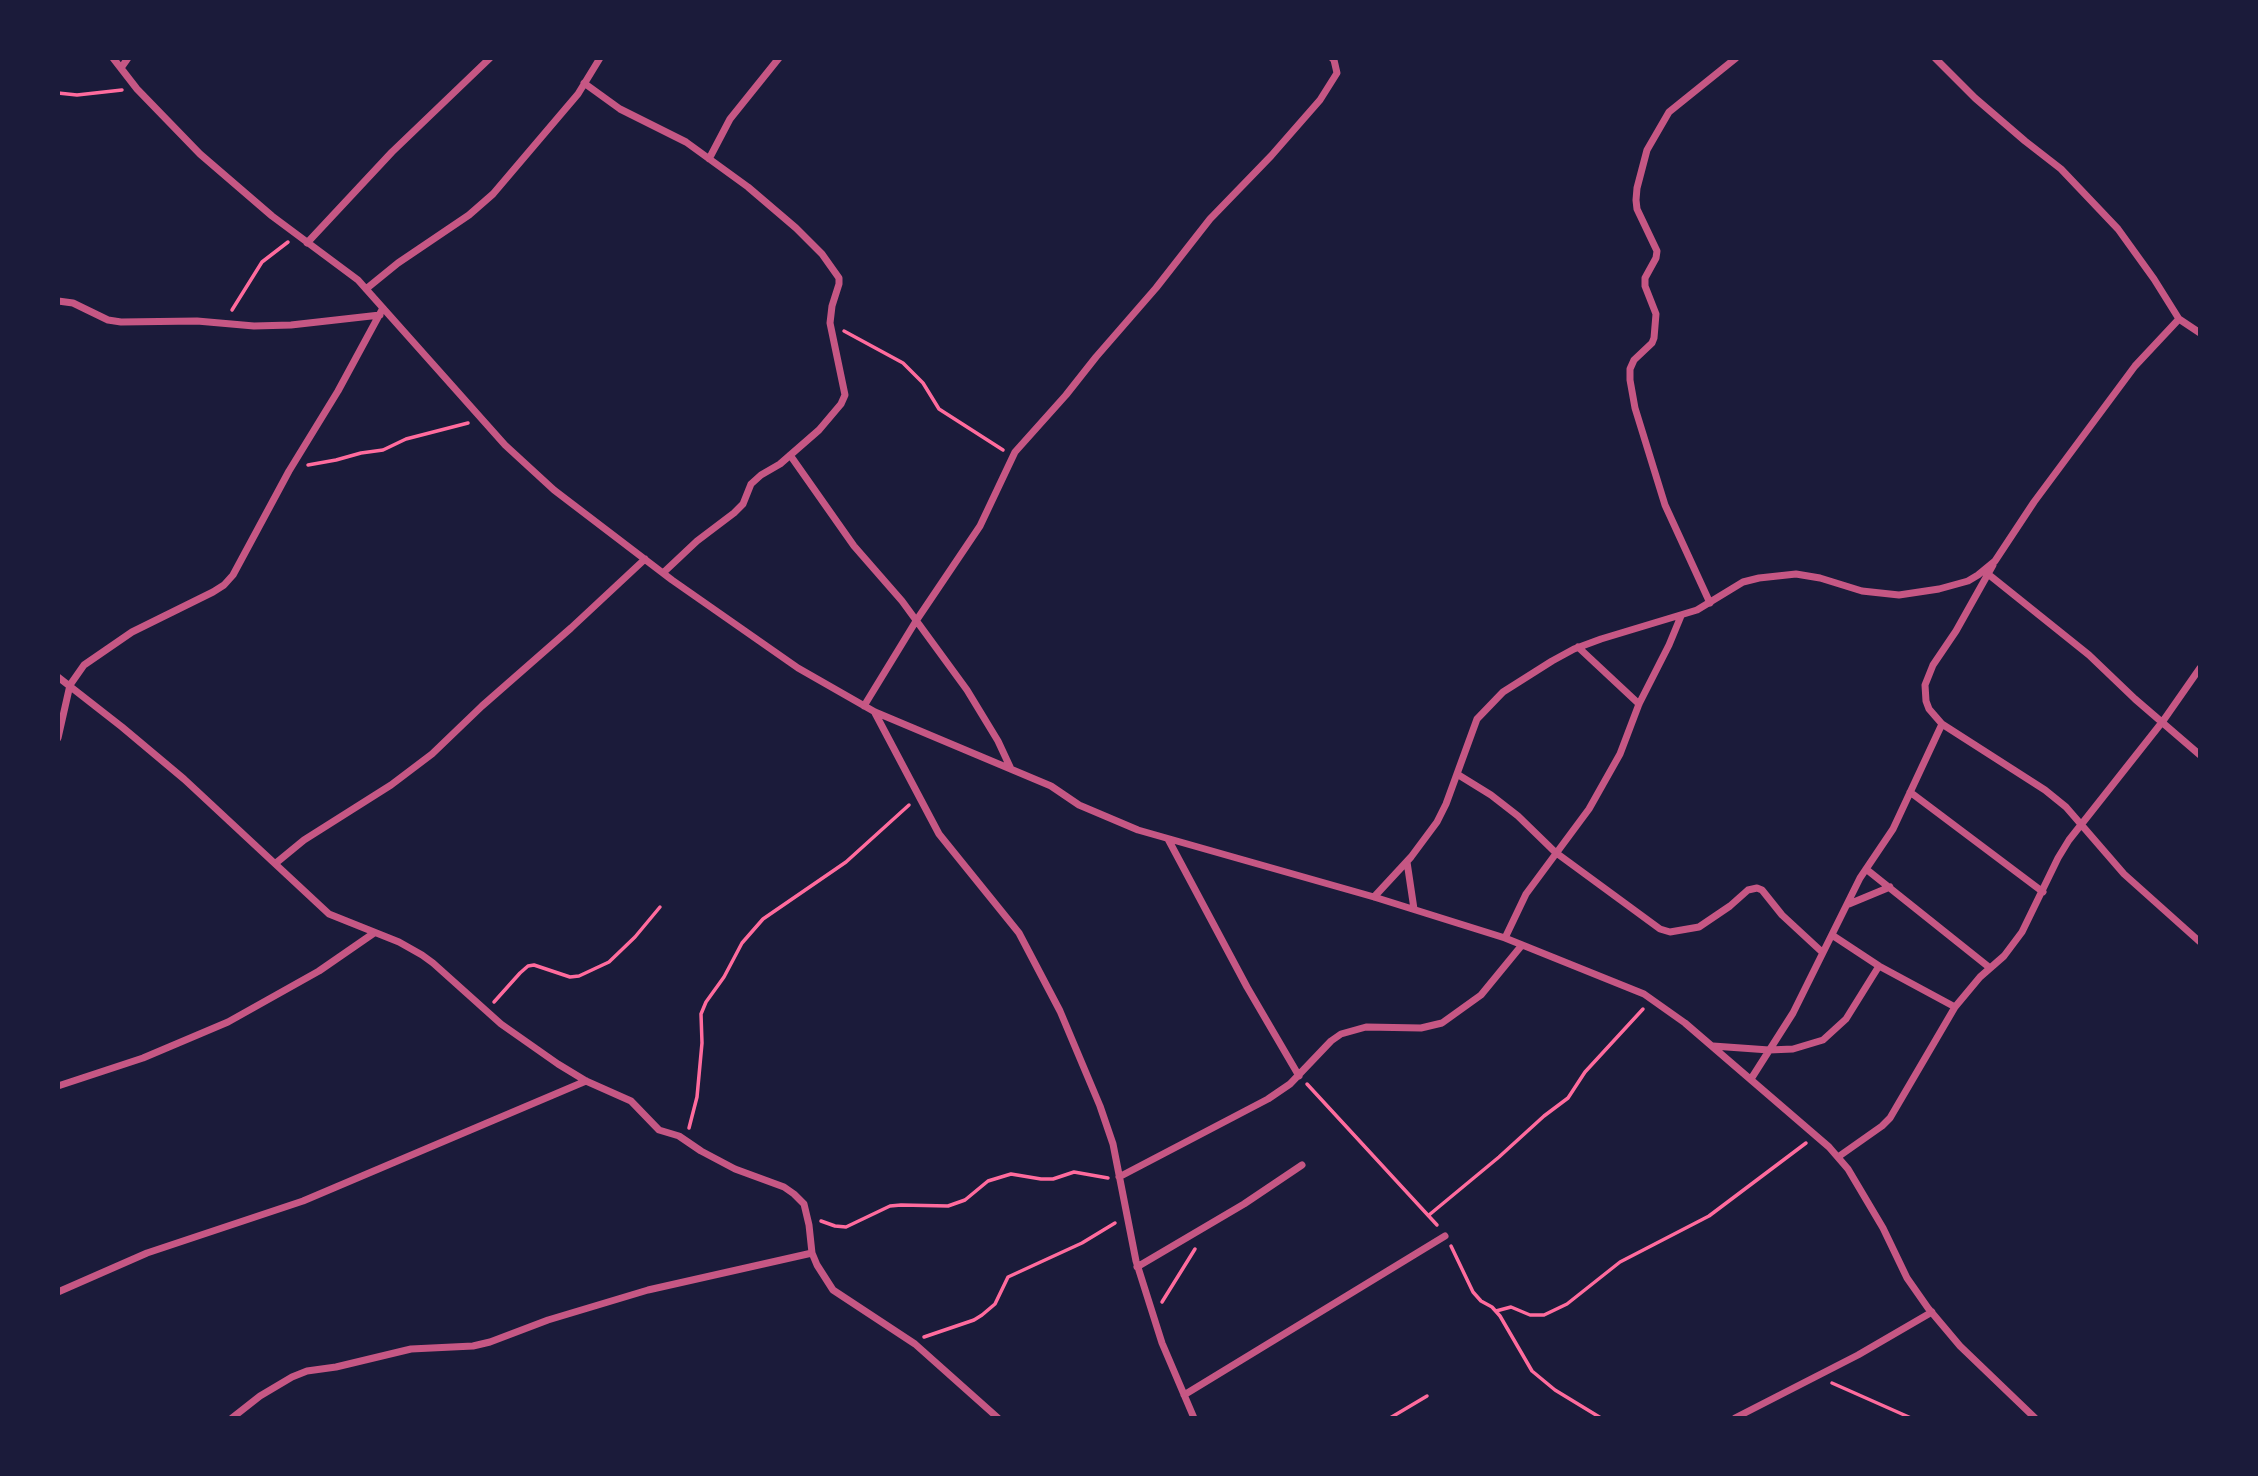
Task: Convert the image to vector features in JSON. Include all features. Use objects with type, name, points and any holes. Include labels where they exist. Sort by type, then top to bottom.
[{"type":"street","points":[[113,58],[137,89],[200,154],[272,216],[358,280],[382,312],[505,446],[554,490],[663,573],[798,668],[875,712],[1051,786],[1079,805],[1138,830],[1374,897],[1505,938],[1644,994],[1685,1023],[1838,1157],[1883,1228],[1906,1278],[1960,1346],[2035,1418]]},
{"type":"street","points":[[121,68],[128,58]]},
{"type":"street","points":[[307,243],[392,152],[490,58]]},
{"type":"street","points":[[366,289],[398,263],[469,215],[493,194],[584,83],[600,58]]},
{"type":"street","points":[[709,159],[730,118],[779,58]]},
{"type":"street","points":[[864,706],[916,621],[980,526],[1012,456],[1156,289],[1210,219],[1320,100],[1336,73],[1332,58]]},
{"type":"street","points":[[1710,603],[1665,505],[1633,399],[1631,365],[1652,343],[1657,321],[1647,294],[1645,278],[1657,251],[1637,209],[1636,200],[1647,150],[1670,112],[1736,58]]},
{"type":"street","points":[[1935,58],[1975,98],[2071,179],[2118,229],[2179,319],[2200,333]]},
{"type":"street","points":[[584,83],[620,109],[686,142],[748,187],[796,228],[833,268],[839,284],[830,323],[845,395],[841,404],[818,430],[790,455],[751,484],[743,505],[663,573]]},
{"type":"street","points":[[58,301],[73,303],[108,320],[146,323],[179,320],[254,326],[292,325],[382,312]]},
{"type":"street","points":[[58,738],[70,685],[84,665],[132,632],[224,585],[233,575],[382,312]]},
{"type":"street","points":[[2179,319],[2135,366],[2034,502],[1933,665],[1925,685],[1929,709],[1942,724],[2045,790],[2066,807],[2124,874],[2200,942]]},
{"type":"street","points":[[790,455],[855,546],[902,601],[967,690],[998,741],[1011,769]]},
{"type":"street","points":[[276,863],[304,840],[391,785],[432,754],[645,559]]},
{"type":"street","points":[[1374,897],[1407,862],[1437,822],[1472,729],[1486,708],[1503,692],[1530,674],[1578,647],[1681,616],[1710,603],[1743,582],[1796,574],[1820,578],[1862,591],[1899,595],[1968,581],[1995,561]]},
{"type":"street","points":[[1988,574],[2089,655],[2134,699],[2200,755]]},
{"type":"street","points":[[1505,938],[1525,894],[1589,809],[1619,754],[1639,704],[1681,616]]},
{"type":"street","points":[[1578,647],[1639,704]]},
{"type":"street","points":[[1838,1157],[1890,1118],[1955,1007],[1980,977],[2004,956],[2022,932],[2058,858],[2200,668]]},
{"type":"street","points":[[58,677],[184,779],[329,914],[399,942],[433,962],[486,1011],[558,1064],[637,1106],[659,1130],[684,1139],[735,1169],[784,1187],[804,1204],[812,1253],[823,1278],[833,1290],[912,1342],[998,1418]]},
{"type":"street","points":[[875,712],[939,834],[1019,933],[1079,1052],[1113,1144],[1138,1267],[1162,1343],[1194,1418]]},
{"type":"street","points":[[1751,1079],[1793,1013],[1866,869],[1893,829],[1942,724]]},
{"type":"street","points":[[1457,774],[1491,795],[1555,852],[1660,929],[1670,932],[1699,927],[1748,890],[1757,888],[1822,952]]},
{"type":"street","points":[[1910,792],[2043,892]]},
{"type":"street","points":[[1168,839],[1247,987],[1299,1076]]},
{"type":"street","points":[[1407,862],[1414,909]]},
{"type":"street","points":[[1866,869],[1990,968]]},
{"type":"street","points":[[1848,904],[1890,887]]},
{"type":"street","points":[[58,1086],[142,1058],[228,1023],[319,971],[374,933]]},
{"type":"street","points":[[1832,935],[1879,966],[1955,1007]]},
{"type":"street","points":[[1119,1177],[1268,1098],[1299,1076],[1341,1034],[1366,1027],[1421,1028],[1442,1023],[1481,995],[1522,945]]},
{"type":"street","points":[[1712,1046],[1793,1049],[1823,1040],[1846,1019],[1879,966]]},
{"type":"street","points":[[58,1292],[147,1252],[303,1200],[586,1081]]},
{"type":"street","points":[[1138,1267],[1302,1165]]},
{"type":"street","points":[[1184,1395],[1445,1236]]},
{"type":"street","points":[[232,1418],[260,1396],[307,1371],[346,1365],[411,1349],[473,1346],[648,1290],[812,1253]]},
{"type":"street","points":[[1735,1418],[1817,1377],[1932,1312]]},
{"type":"path","points":[[58,93],[76,95],[137,89]]},
{"type":"path","points":[[212,322],[227,315],[235,307],[265,258],[299,236]]},
{"type":"path","points":[[830,323],[903,363],[923,383],[939,409],[1012,456]]},
{"type":"path","points":[[292,468],[383,450],[407,439],[481,418]]},
{"type":"path","points":[[684,1139],[697,1097],[702,1043],[701,1014],[742,943],[763,919],[846,862],[919,796]]},
{"type":"path","points":[[486,1011],[528,966],[534,965],[570,977],[579,976],[609,962],[660,907]]},
{"type":"path","points":[[1429,1215],[1568,1098],[1585,1072],[1651,1000]]},
{"type":"path","points":[[1496,1311],[1511,1307],[1530,1315],[1544,1314],[1567,1304],[1620,1262],[1709,1216],[1816,1136]]},
{"type":"path","points":[[807,1214],[826,1224],[846,1227],[890,1206],[932,1207],[958,1203],[988,1181],[1011,1174],[1041,1180],[1074,1172],[1105,1178],[1119,1177]]},
{"type":"path","points":[[912,1342],[974,1320],[995,1304],[1007,1277],[1082,1243],[1126,1216]]},
{"type":"path","points":[[1154,1316],[1209,1225]]},
{"type":"path","points":[[1817,1377],[1911,1418]]},
{"type":"path","points":[[1390,1418],[1427,1396]]}]
